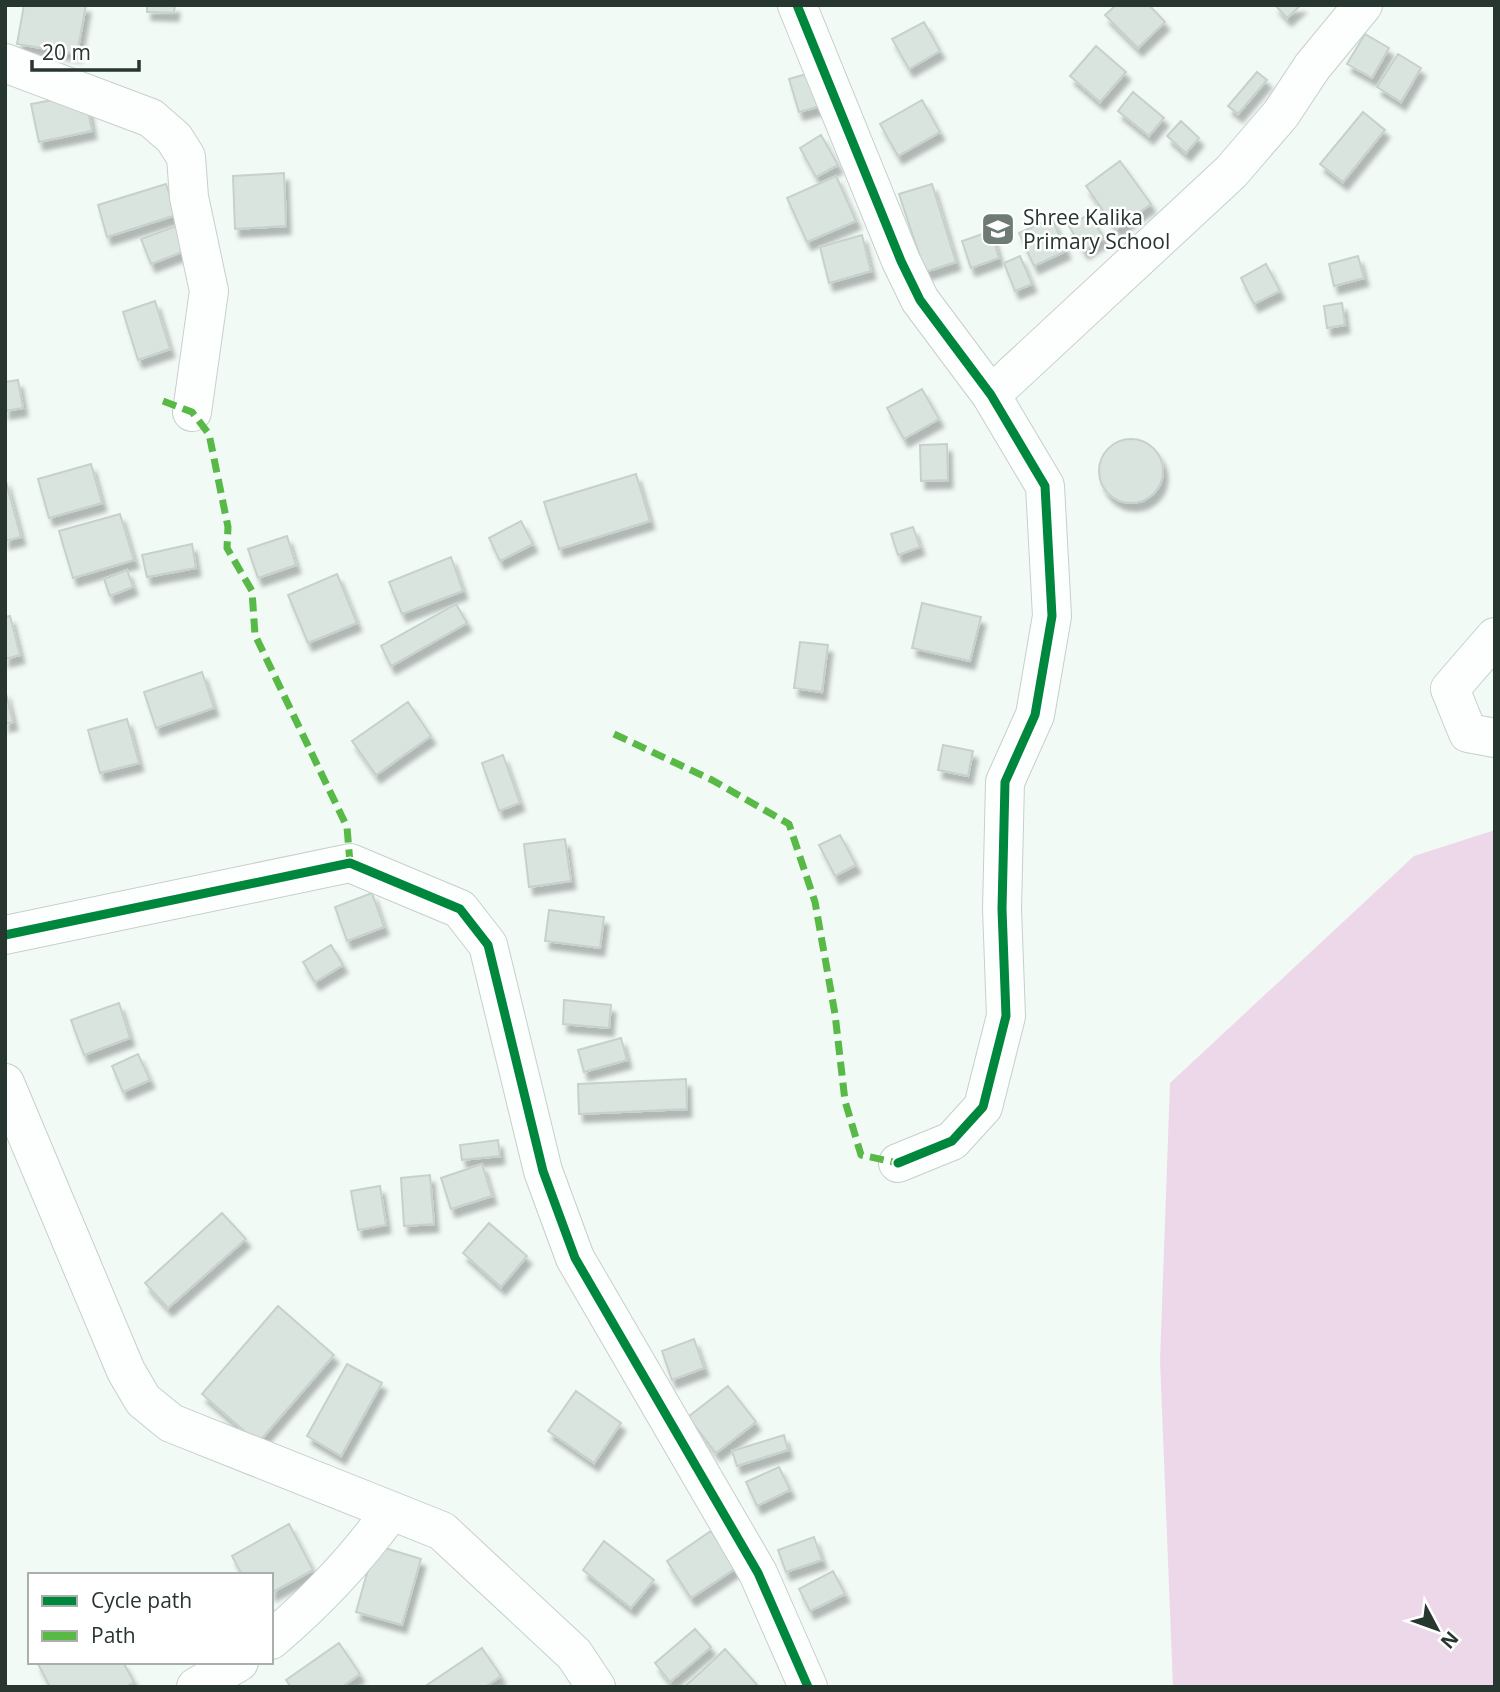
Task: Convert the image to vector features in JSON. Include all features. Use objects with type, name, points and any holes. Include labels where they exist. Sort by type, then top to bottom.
[{"type":"street","points":[[797,5],[901,261],[920,300],[991,395],[1045,486],[1052,616],[1035,715],[1005,782],[1002,909],[1006,1016],[983,1107],[952,1141],[898,1163]]},
{"type":"street","points":[[991,395],[1231,172],[1281,114],[1312,68],[1363,5]]},
{"type":"street","points":[[5,63],[151,118],[174,138],[186,157],[189,197],[209,291],[192,412]]},
{"type":"street","points":[[1495,637],[1450,689],[1468,733],[1495,738]]},
{"type":"street","points":[[5,935],[350,863],[460,909],[488,945],[543,1171],[575,1258],[758,1573],[808,1687]]},
{"type":"street","points":[[5,1083],[126,1371],[143,1400],[171,1423],[442,1531],[574,1654],[596,1687]]},
{"type":"street","points":[[273,1638],[307,1610],[360,1554],[391,1511]]},
{"type":"street","points":[[197,1687],[236,1664]]},
{"type":"shaded area","points":[[1495,830],[1495,1687],[1173,1687],[1160,1360],[1170,1083],[1414,856]]},
{"type":"building","points":[[24,5],[86,5],[77,54],[17,44]]},
{"type":"building","points":[[147,5],[175,5],[174,13],[147,12]]},
{"type":"building","points":[[1116,5],[1149,5],[1165,22],[1138,48],[1105,15]]},
{"type":"building","points":[[1275,5],[1301,5],[1287,18]]},
{"type":"building","points":[[924,22],[940,51],[909,69],[892,39]]},
{"type":"building","points":[[1365,34],[1389,48],[1372,78],[1347,64]]},
{"type":"building","points":[[1096,46],[1126,72],[1100,102],[1070,76]]},
{"type":"building","points":[[1398,54],[1421,68],[1401,102],[1377,87]]},
{"type":"building","points":[[1257,72],[1267,80],[1238,114],[1228,106]]},
{"type":"building","points":[[810,73],[820,106],[799,112],[789,79]]},
{"type":"building","points":[[1133,92],[1164,118],[1149,136],[1118,111]]},
{"type":"building","points":[[85,94],[92,131],[39,142],[31,104]]},
{"type":"building","points":[[922,100],[940,132],[898,156],[880,124]]},
{"type":"building","points":[[1363,112],[1385,130],[1343,182],[1320,164]]},
{"type":"building","points":[[1181,121],[1199,138],[1186,153],[1167,136]]},
{"type":"building","points":[[821,135],[838,165],[816,177],[800,148]]},
{"type":"building","points":[[1120,161],[1151,204],[1116,229],[1086,186]]},
{"type":"building","points":[[284,173],[286,226],[235,229],[233,176]]},
{"type":"building","points":[[836,176],[856,221],[807,242],[787,198]]},
{"type":"building","points":[[166,184],[176,215],[107,237],[98,205]]},
{"type":"building","points":[[932,184],[956,262],[925,272],[899,194]]},
{"type":"building","points":[[1089,214],[1104,238],[1084,251],[1069,226]]},
{"type":"building","points":[[1052,218],[1066,251],[1034,266],[1019,233]]},
{"type":"building","points":[[176,226],[185,251],[151,264],[141,239]]},
{"type":"building","points":[[991,231],[999,258],[971,268],[962,241]]},
{"type":"building","points":[[862,235],[871,271],[829,283],[820,247]]},
{"type":"building","points":[[1020,256],[1032,284],[1015,291],[1004,263]]},
{"type":"building","points":[[1358,256],[1364,278],[1334,286],[1329,264]]},
{"type":"building","points":[[1266,264],[1280,291],[1254,304],[1241,278]]},
{"type":"building","points":[[155,301],[170,349],[138,360],[123,312]]},
{"type":"building","points":[[1342,303],[1345,325],[1327,328],[1324,306]]},
{"type":"building","points":[[18,380],[23,408],[5,411],[5,382]]},
{"type":"building","points":[[922,389],[939,419],[904,439],[887,408]]},
{"type":"building","points":[[1131,439],[1149,445],[1157,453],[1163,471],[1157,489],[1149,497],[1131,503],[1113,497],[1105,489],[1099,471],[1105,453],[1113,445]]},
{"type":"building","points":[[947,444],[948,480],[921,481],[920,445]]},
{"type":"building","points":[[91,464],[102,503],[49,518],[38,479]]},
{"type":"building","points":[[636,474],[650,521],[559,549],[544,502]]},
{"type":"building","points":[[5,478],[21,537],[5,541]]},
{"type":"building","points":[[120,514],[134,560],[73,578],[59,531]]},
{"type":"building","points":[[521,521],[533,544],[500,561],[489,538]]},
{"type":"building","points":[[913,527],[920,547],[898,555],[891,534]]},
{"type":"building","points":[[287,536],[296,565],[258,578],[248,549]]},
{"type":"building","points":[[192,544],[196,568],[147,577],[142,555]]},
{"type":"building","points":[[451,557],[463,591],[402,614],[389,582]]},
{"type":"building","points":[[127,570],[133,587],[110,596],[104,579]]},
{"type":"building","points":[[337,574],[357,623],[308,643],[288,595]]},
{"type":"building","points":[[922,603],[981,617],[970,661],[912,648]]},
{"type":"building","points":[[456,604],[467,623],[391,666],[381,646]]},
{"type":"building","points":[[10,616],[20,655],[5,659],[5,617]]},
{"type":"building","points":[[800,642],[828,645],[822,692],[794,688]]},
{"type":"building","points":[[202,672],[214,708],[156,728],[144,692]]},
{"type":"building","points":[[5,690],[13,722],[5,724]]},
{"type":"building","points":[[408,702],[431,736],[376,775],[352,741]]},
{"type":"building","points":[[127,719],[139,763],[100,773],[88,730]]},
{"type":"building","points":[[943,745],[973,751],[968,776],[938,770]]},
{"type":"building","points":[[503,755],[520,803],[499,811],[482,763]]},
{"type":"building","points":[[840,835],[856,865],[835,876],[819,845]]},
{"type":"building","points":[[565,839],[571,881],[529,887],[524,844]]},
{"type":"building","points":[[372,893],[384,927],[347,941],[335,907]]},
{"type":"building","points":[[549,910],[604,917],[600,948],[545,941]]},
{"type":"building","points":[[331,945],[343,965],[315,982],[303,962]]},
{"type":"building","points":[[564,1000],[611,1005],[609,1028],[563,1024]]},
{"type":"building","points":[[119,1003],[130,1038],[84,1055],[71,1020]]},
{"type":"building","points":[[621,1038],[627,1060],[584,1072],[578,1050]]},
{"type":"building","points":[[138,1054],[150,1080],[123,1092],[112,1066]]},
{"type":"building","points":[[686,1079],[687,1109],[579,1114],[578,1084]]},
{"type":"building","points":[[498,1140],[500,1156],[462,1160],[460,1145]]},
{"type":"building","points":[[482,1164],[492,1196],[451,1209],[441,1178]]},
{"type":"building","points":[[430,1175],[434,1224],[404,1226],[401,1178]]},
{"type":"building","points":[[380,1186],[386,1225],[358,1230],[351,1191]]},
{"type":"building","points":[[222,1213],[246,1239],[168,1308],[145,1283]]},
{"type":"building","points":[[489,1223],[527,1256],[501,1287],[463,1253]]},
{"type":"building","points":[[278,1306],[334,1355],[258,1443],[202,1394]]},
{"type":"building","points":[[694,1339],[704,1368],[672,1380],[662,1351]]},
{"type":"building","points":[[347,1364],[382,1383],[341,1456],[307,1436]]},
{"type":"building","points":[[728,1386],[756,1422],[716,1453],[688,1417]]},
{"type":"building","points":[[576,1391],[621,1423],[594,1463],[548,1431]]},
{"type":"building","points":[[784,1435],[788,1450],[737,1466],[732,1451]]},
{"type":"building","points":[[779,1467],[790,1490],[757,1506],[746,1482]]},
{"type":"building","points":[[289,1524],[313,1570],[273,1592],[273,1573],[241,1573],[232,1556]]},
{"type":"building","points":[[711,1531],[736,1568],[691,1598],[667,1561]]},
{"type":"building","points":[[814,1537],[822,1560],[786,1572],[778,1550]]},
{"type":"building","points":[[604,1541],[654,1580],[631,1608],[583,1570]]},
{"type":"building","points":[[375,1545],[421,1559],[402,1625],[356,1612]]},
{"type":"building","points":[[833,1571],[845,1594],[810,1611],[799,1589]]},
{"type":"building","points":[[695,1629],[711,1647],[670,1682],[655,1663]]},
{"type":"building","points":[[339,1643],[360,1674],[342,1687],[291,1687],[286,1680]]},
{"type":"building","points":[[482,1648],[501,1676],[485,1687],[424,1687]]},
{"type":"building","points":[[725,1649],[759,1687],[684,1687],[702,1671]]},
{"type":"building","points":[[38,1664],[124,1664],[134,1682],[126,1687],[50,1687]]},
{"type":"marked path","points":[[163,401],[192,412],[209,434],[228,527],[227,548],[252,591],[255,635],[347,827],[350,863]]},
{"type":"marked path","points":[[614,734],[712,780],[789,824],[815,902],[835,1014],[845,1101],[861,1155],[898,1163]]},
{"type":"cycle path","points":[[797,5],[901,261],[920,300],[991,395],[1045,486],[1052,616],[1035,715],[1005,782],[1002,909],[1006,1016],[983,1107],[952,1141],[898,1163]]},
{"type":"cycle path","points":[[5,935],[350,863],[460,909],[488,945],[543,1171],[575,1258],[758,1573],[808,1687]]},
{"type":"place","name":"Shree Kalika Primary School","points":[[998,229]]}]
